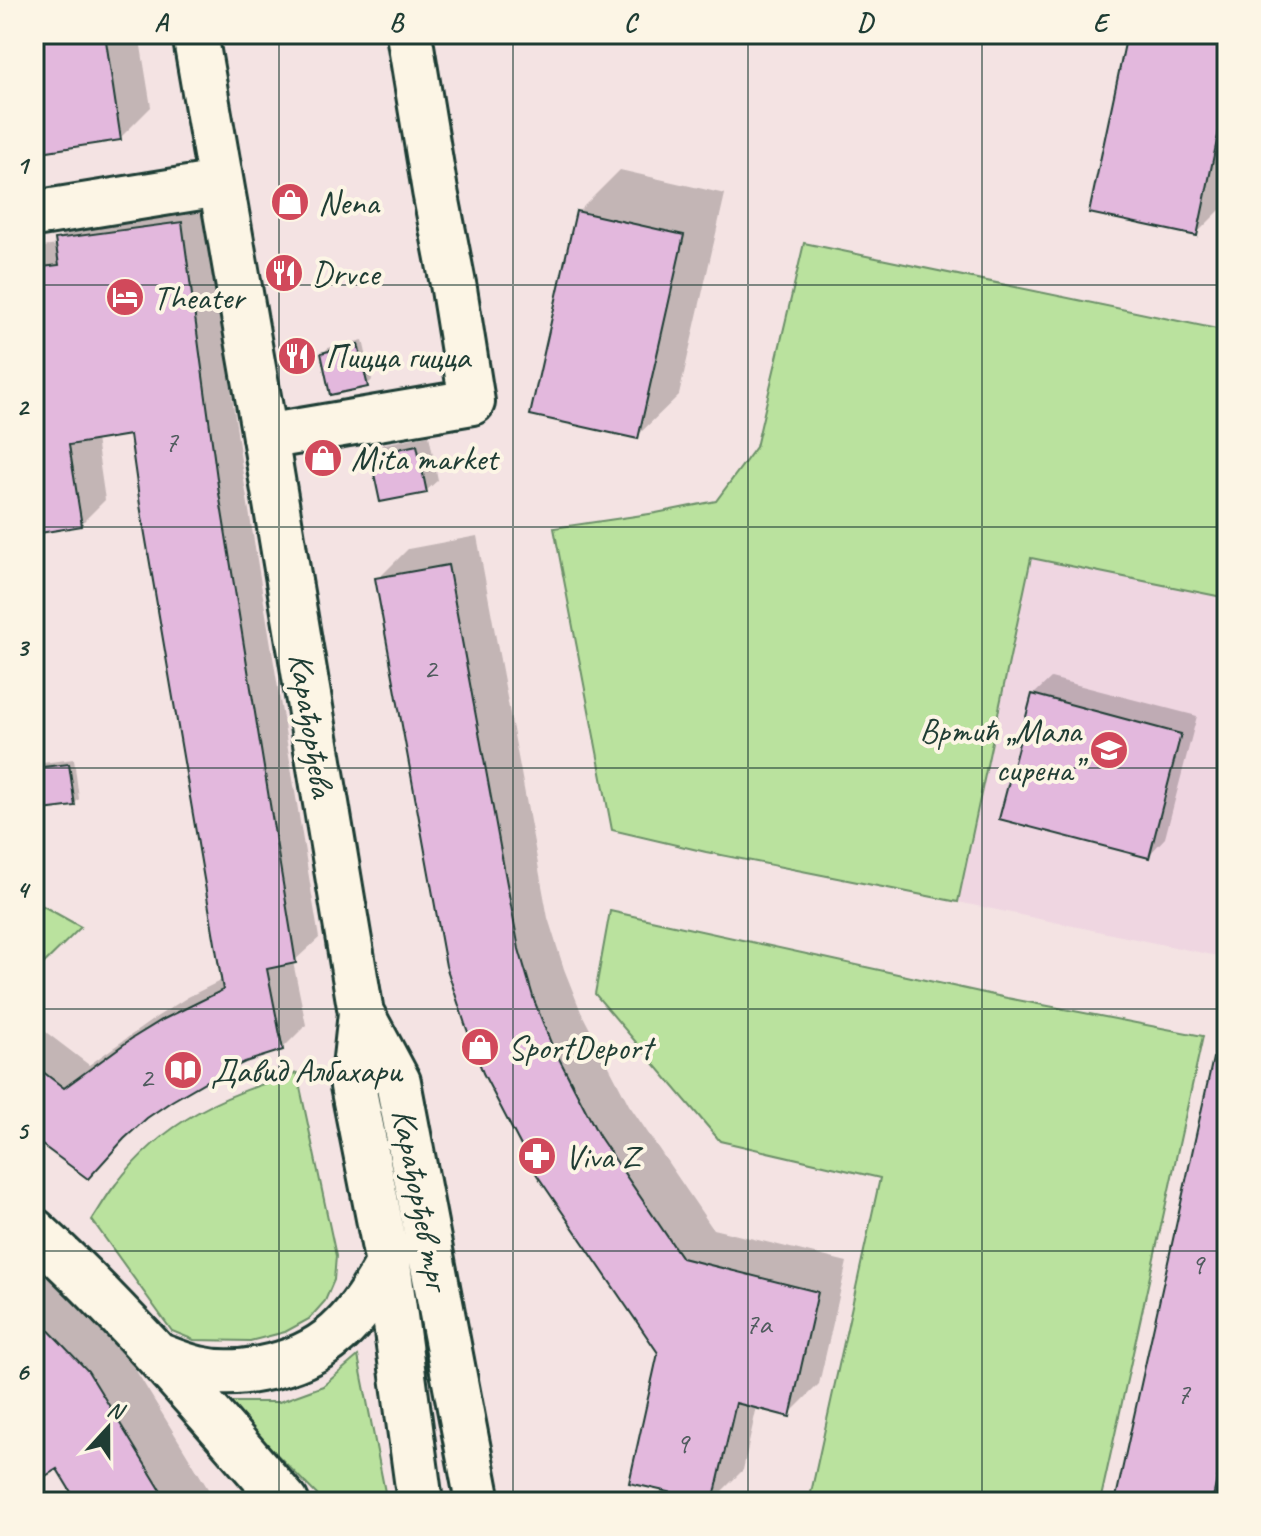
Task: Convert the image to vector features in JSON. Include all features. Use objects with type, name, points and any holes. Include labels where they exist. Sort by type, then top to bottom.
[{"type":"main road","name":"Карађорђева","points":[[195,34],[361,1013]]},
{"type":"main road","points":[[265,437],[472,402],[409,34]]},
{"type":"main road","points":[[34,214],[219,184]]},
{"type":"main road","name":"Карађорђев трг","points":[[361,1013],[353,1086],[388,1264],[420,1502]]},
{"type":"main road","name":"Карађорђев трг","points":[[361,1013],[398,1082],[478,1502]]},
{"type":"main road","points":[[37,1234],[77,1270],[157,1355],[286,1502]]},
{"type":"main road","points":[[157,1355],[196,1369],[223,1373],[284,1365],[307,1355],[339,1333],[373,1292],[388,1264]]},
{"type":"shaded area","name":"Вртић „Мала сирена”","points":[[1031,558],[1227,598],[1227,958],[958,902]]},
{"type":"green space","points":[[804,243],[1227,331],[1227,598],[1031,558],[958,902],[612,830],[554,528],[716,501],[756,447]]},
{"type":"green space","points":[[34,901],[81,927],[34,973]]},
{"type":"green space","points":[[610,911],[1007,998],[1203,1036],[1100,1502],[809,1502],[880,1178],[720,1141],[595,994]]},
{"type":"green space","points":[[297,1073],[336,1256],[334,1280],[325,1301],[309,1319],[285,1332],[250,1341],[194,1340],[172,1331],[92,1220],[135,1162],[175,1127],[220,1101]]},
{"type":"green space","points":[[358,1356],[387,1502],[324,1502],[225,1402],[279,1402],[323,1386]]},
{"type":"building","points":[[34,34],[105,34],[121,140],[34,153]]},
{"type":"building","points":[[1127,34],[1227,34],[1227,93],[1197,236],[1089,213]]},
{"type":"building","points":[[576,211],[684,235],[638,439],[530,415]]},
{"type":"building","points":[[182,222],[219,493],[296,963],[267,969],[283,1050],[245,1062],[172,1101],[124,1139],[88,1179],[34,1139],[34,1065],[64,1088],[131,1039],[223,990],[130,435],[69,445],[82,526],[34,534],[34,268],[59,265],[55,239]]},
{"type":"building","points":[[358,344],[368,387],[330,395],[321,353]]},
{"type":"building","points":[[417,445],[427,493],[380,502],[370,455]]},
{"type":"building","points":[[448,565],[519,949],[551,1043],[599,1136],[682,1258],[818,1292],[790,1417],[736,1403],[713,1502],[629,1483],[658,1353],[537,1175],[521,1146],[483,1073],[446,966],[375,578]]},
{"type":"building","points":[[1032,694],[1181,734],[1149,858],[999,819]]},
{"type":"building","points":[[69,764],[75,806],[34,811],[34,768]]},
{"type":"building","points":[[1213,1058],[1227,1059],[1227,1434],[1212,1502],[1115,1502]]},
{"type":"building","points":[[34,1315],[88,1371],[168,1502],[77,1502],[57,1469],[34,1483]]},
{"type":"place","name":"Nena","points":[[290,202]]},
{"type":"place","name":"Drvce","points":[[284,273]]},
{"type":"place","name":"Theater","points":[[125,297]]},
{"type":"place","name":"Пицца гицца","points":[[297,356]]},
{"type":"place","name":"Mita market","points":[[323,458]]},
{"type":"place","name":"Вртић „Мала сирена”","points":[[1109,750]]},
{"type":"place","name":"SportDeport","points":[[480,1047]]},
{"type":"place","name":"Давид Албахари","points":[[183,1070]]},
{"type":"place","name":"Viva Z","points":[[537,1156]]}]
